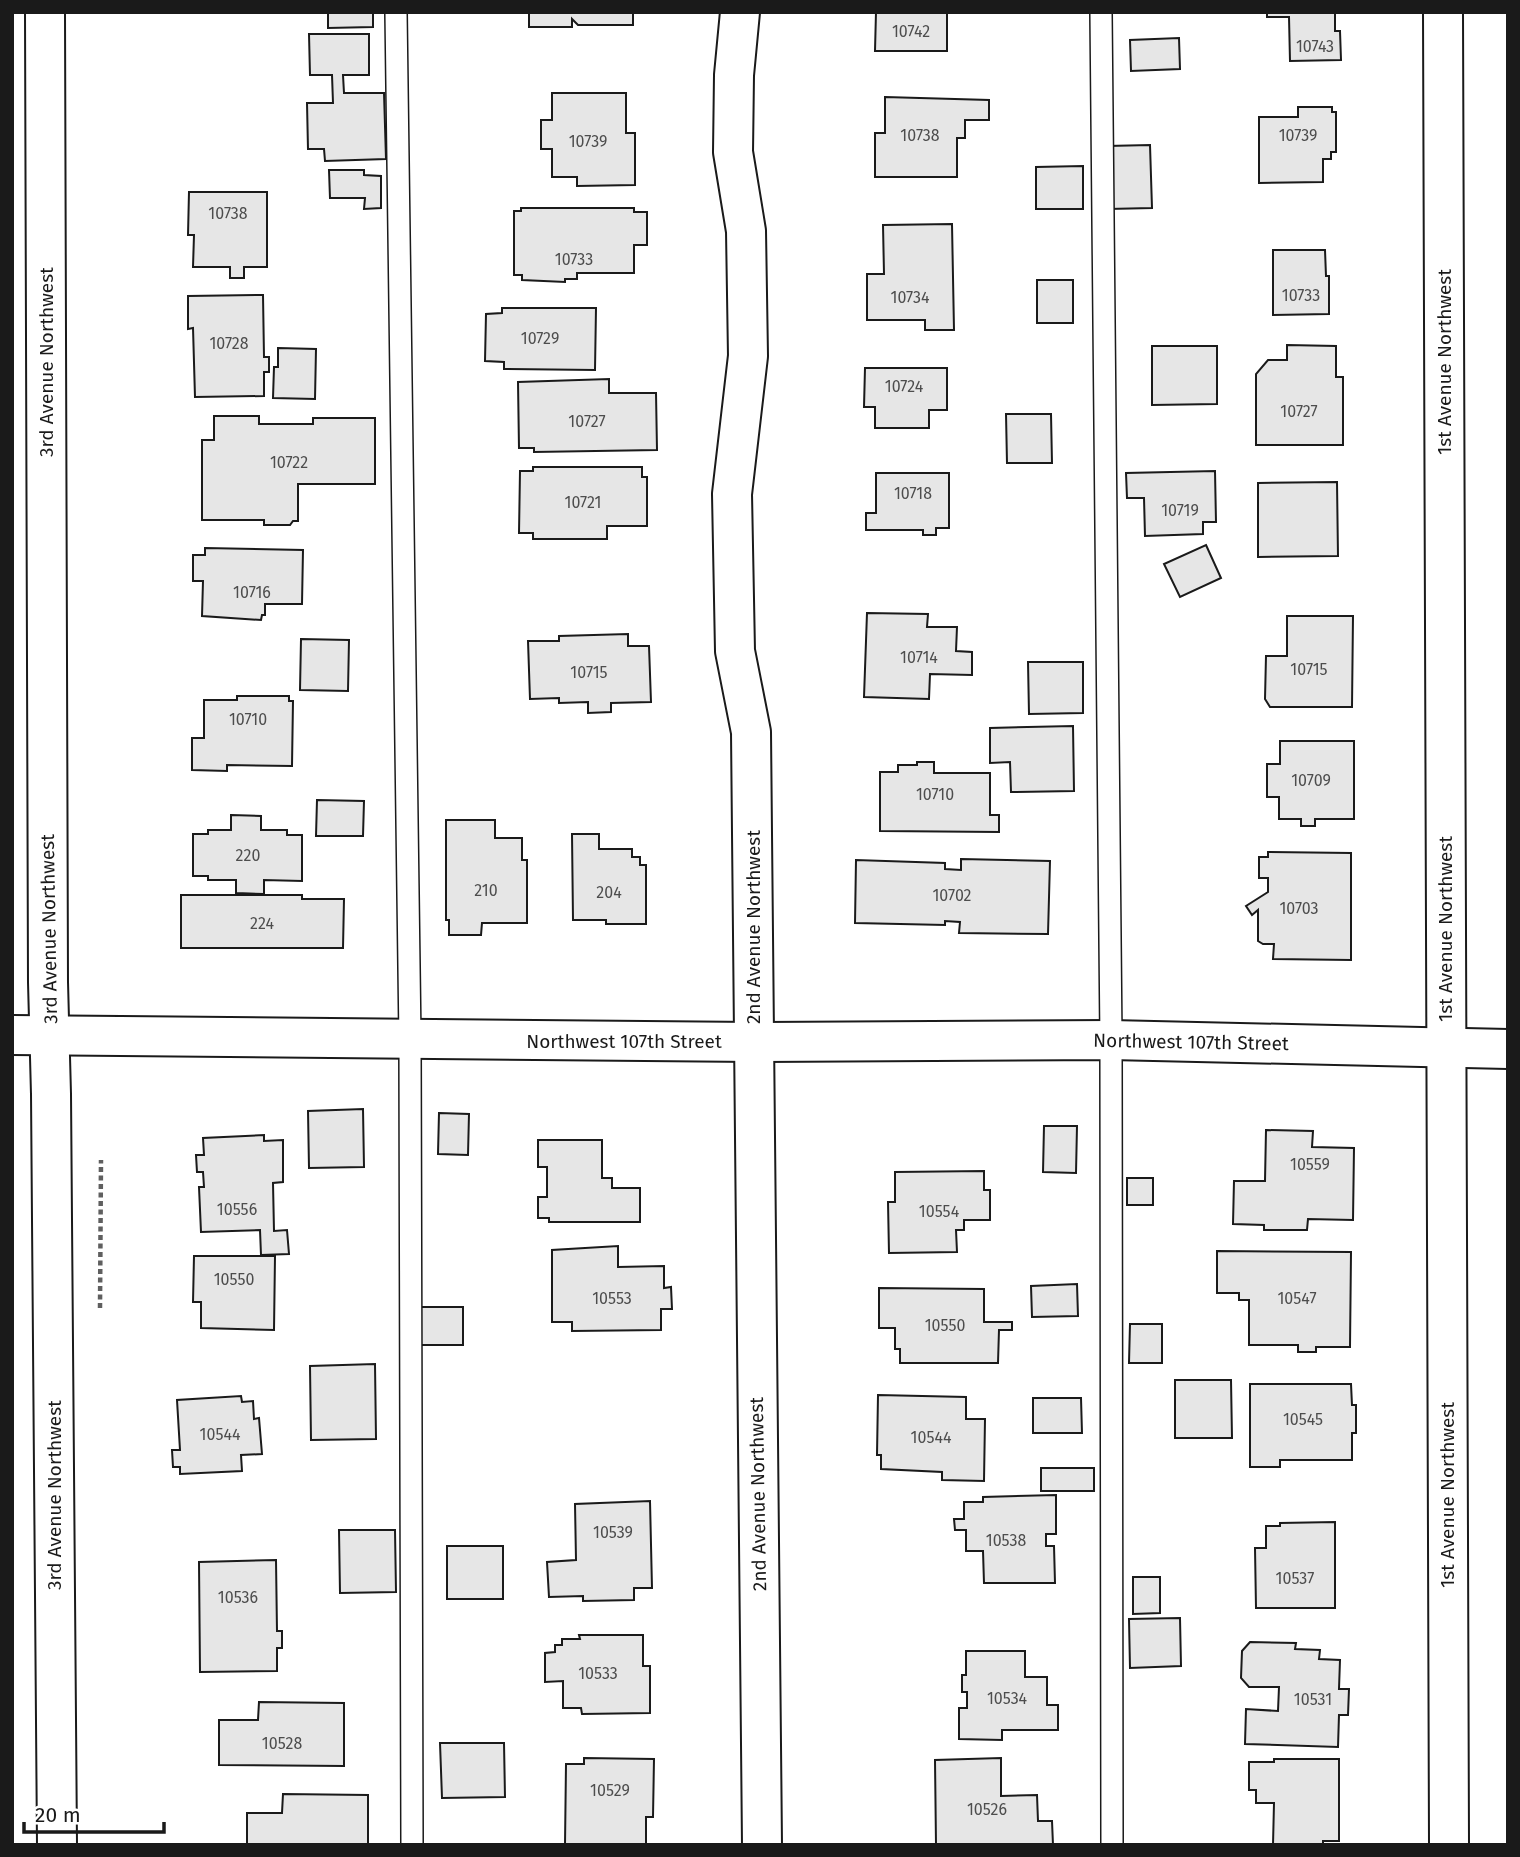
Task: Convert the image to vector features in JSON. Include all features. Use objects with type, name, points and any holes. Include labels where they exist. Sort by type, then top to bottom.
[{"type":"street","name":"3rd Avenue Northwest","points":[[45,12],[57,1845]]},
{"type":"street","name":"2nd Avenue Northwest","points":[[740,12],[734,75],[733,152],[746,231],[748,356],[732,494],[735,651],[751,732],[762,1845]]},
{"type":"street","name":"1st Avenue Northwest","points":[[1443,12],[1449,1845]]},
{"type":"street","name":"Northwest 107th Street","points":[[12,1035],[754,1042],[1111,1040],[1508,1049]]},
{"type":"lane","points":[[396,12],[410,1040],[412,1845]]},
{"type":"lane","points":[[1101,12],[1111,1040],[1112,1845]]},
{"type":"building","points":[[328,12],[373,12],[373,27],[328,28]]},
{"type":"building","points":[[529,12],[633,12],[633,25],[578,25],[572,19],[572,27],[529,27]]},
{"type":"building","points":[[876,12],[947,12],[947,51],[875,51]]},
{"type":"building","points":[[1267,12],[1335,12],[1335,31],[1340,31],[1341,60],[1290,61],[1289,17],[1267,17]]},
{"type":"building","points":[[309,34],[369,34],[369,75],[343,75],[344,93],[384,93],[386,159],[325,161],[324,149],[308,149],[307,103],[333,103],[332,75],[310,75]]},
{"type":"building","points":[[1179,38],[1180,69],[1131,71],[1130,40]]},
{"type":"building","points":[[552,93],[626,93],[626,133],[635,133],[635,185],[577,186],[577,177],[552,177],[552,149],[541,149],[541,120],[552,120]]},
{"type":"building","points":[[885,97],[989,100],[989,120],[965,120],[965,138],[957,138],[957,177],[875,177],[875,133],[885,133]]},
{"type":"building","points":[[1298,107],[1332,107],[1332,112],[1336,112],[1336,152],[1331,152],[1331,159],[1323,159],[1323,182],[1259,183],[1259,117],[1298,117]]},
{"type":"building","points":[[1150,145],[1152,208],[1108,209],[1107,146]]},
{"type":"building","points":[[1083,166],[1083,209],[1036,209],[1036,167]]},
{"type":"building","points":[[329,170],[364,170],[364,175],[381,176],[381,208],[364,209],[365,198],[330,198]]},
{"type":"building","points":[[189,192],[267,192],[267,267],[244,267],[244,278],[230,278],[230,267],[193,267],[194,235],[188,235]]},
{"type":"building","points":[[521,208],[634,208],[634,212],[647,212],[647,245],[634,245],[634,273],[577,273],[577,279],[565,279],[565,282],[522,280],[522,275],[514,275],[514,211],[521,211]]},
{"type":"building","points":[[952,224],[954,330],[925,330],[925,320],[867,320],[867,274],[884,274],[883,225]]},
{"type":"building","points":[[1273,250],[1325,250],[1326,276],[1329,276],[1329,314],[1273,315]]},
{"type":"building","points":[[1037,280],[1073,280],[1073,323],[1037,323]]},
{"type":"building","points":[[263,295],[264,357],[269,357],[269,372],[264,372],[264,396],[195,397],[193,328],[188,329],[188,296]]},
{"type":"building","points":[[502,308],[596,308],[595,370],[504,369],[504,362],[485,361],[486,314],[502,313]]},
{"type":"building","points":[[1287,345],[1336,346],[1336,377],[1343,377],[1343,445],[1256,445],[1256,374],[1268,360],[1287,360]]},
{"type":"building","points":[[1152,346],[1217,346],[1217,404],[1152,405]]},
{"type":"building","points":[[278,348],[316,349],[315,399],[273,398]]},
{"type":"building","points":[[865,368],[947,368],[947,410],[929,410],[929,428],[875,428],[875,407],[864,407]]},
{"type":"building","points":[[609,379],[609,393],[656,393],[657,450],[534,452],[534,448],[519,448],[518,382]]},
{"type":"building","points":[[1006,414],[1051,414],[1052,463],[1007,463]]},
{"type":"building","points":[[214,416],[259,416],[259,424],[313,424],[313,418],[375,418],[375,484],[298,484],[298,521],[293,521],[290,525],[264,525],[264,520],[202,520],[202,440],[214,440]]},
{"type":"building","points":[[533,467],[642,467],[642,477],[647,477],[647,526],[607,526],[607,539],[533,539],[533,533],[519,533],[520,471],[533,471]]},
{"type":"building","points":[[1215,471],[1216,522],[1203,522],[1203,534],[1145,536],[1144,498],[1127,498],[1126,473]]},
{"type":"building","points":[[876,473],[949,473],[949,528],[936,528],[936,535],[923,535],[923,530],[866,530],[866,513],[876,513]]},
{"type":"building","points":[[1337,482],[1338,556],[1258,557],[1258,483]]},
{"type":"building","points":[[1206,545],[1221,578],[1180,597],[1164,564]]},
{"type":"building","points":[[205,548],[303,550],[302,604],[265,604],[265,615],[262,615],[261,620],[202,616],[203,581],[193,581],[193,555],[205,555]]},
{"type":"building","points":[[867,613],[928,614],[927,627],[957,627],[956,651],[972,652],[972,675],[930,674],[929,699],[864,697]]},
{"type":"building","points":[[1287,616],[1353,616],[1352,707],[1270,707],[1265,699],[1266,656],[1287,656]]},
{"type":"building","points":[[628,634],[628,646],[649,646],[651,702],[611,703],[611,712],[588,713],[588,702],[559,703],[559,698],[530,699],[528,641],[559,641],[559,636]]},
{"type":"building","points":[[301,639],[349,640],[348,691],[300,690]]},
{"type":"building","points":[[1028,662],[1083,662],[1083,713],[1029,714]]},
{"type":"building","points":[[237,696],[289,696],[289,701],[293,701],[292,766],[227,765],[227,771],[192,770],[192,738],[204,738],[204,700],[237,700]]},
{"type":"building","points":[[1073,726],[1074,791],[1011,792],[1010,762],[990,763],[990,728]]},
{"type":"building","points":[[1280,741],[1354,741],[1354,819],[1315,819],[1315,826],[1301,826],[1301,819],[1279,819],[1279,797],[1267,797],[1267,764],[1280,764]]},
{"type":"building","points":[[917,762],[934,762],[934,773],[990,773],[990,815],[999,815],[999,832],[880,831],[880,772],[898,772],[898,765],[917,765]]},
{"type":"building","points":[[317,800],[364,801],[363,836],[316,836]]},
{"type":"building","points":[[231,815],[261,816],[261,830],[287,830],[287,835],[302,835],[302,881],[264,880],[264,894],[236,893],[236,880],[208,880],[208,876],[193,876],[193,834],[208,834],[208,830],[231,830]]},
{"type":"building","points":[[446,820],[495,820],[495,838],[522,838],[522,860],[527,860],[527,923],[482,923],[481,935],[449,935],[449,920],[446,920]]},
{"type":"building","points":[[572,834],[599,834],[599,849],[632,849],[632,857],[640,857],[640,865],[646,865],[646,924],[606,924],[606,920],[573,920]]},
{"type":"building","points":[[1268,852],[1351,853],[1351,960],[1273,959],[1274,944],[1258,941],[1258,910],[1252,915],[1246,906],[1268,892],[1268,878],[1259,878],[1259,857],[1268,857]]},
{"type":"building","points":[[961,859],[1050,861],[1048,934],[959,933],[960,922],[945,921],[945,925],[855,923],[856,860],[945,863],[945,869],[961,870]]},
{"type":"building","points":[[181,895],[302,895],[302,899],[344,899],[343,948],[181,948]]},
{"type":"building","points":[[363,1109],[364,1167],[309,1168],[308,1111]]},
{"type":"building","points":[[439,1113],[469,1114],[468,1155],[438,1154]]},
{"type":"building","points":[[1044,1126],[1077,1126],[1076,1173],[1043,1172]]},
{"type":"building","points":[[1266,1130],[1313,1131],[1312,1147],[1354,1148],[1353,1220],[1308,1219],[1307,1230],[1264,1230],[1264,1225],[1233,1224],[1234,1181],[1265,1181]]},
{"type":"building","points":[[264,1135],[264,1141],[283,1140],[283,1182],[273,1183],[274,1231],[287,1230],[289,1254],[261,1255],[260,1230],[201,1232],[199,1187],[204,1187],[203,1172],[197,1172],[196,1155],[204,1155],[203,1138]]},
{"type":"building","points":[[538,1140],[602,1140],[602,1178],[612,1178],[612,1188],[640,1188],[640,1222],[549,1222],[549,1218],[538,1218],[538,1197],[547,1197],[547,1167],[538,1167]]},
{"type":"building","points":[[984,1171],[984,1190],[990,1190],[990,1220],[964,1220],[964,1230],[956,1230],[957,1252],[889,1253],[888,1202],[895,1202],[895,1172]]},
{"type":"building","points":[[1127,1178],[1153,1178],[1153,1205],[1127,1205]]},
{"type":"building","points":[[618,1246],[618,1267],[664,1266],[664,1288],[671,1287],[672,1309],[661,1309],[661,1330],[572,1331],[572,1322],[552,1322],[552,1250]]},
{"type":"building","points":[[1217,1251],[1351,1252],[1350,1347],[1316,1347],[1316,1352],[1298,1352],[1298,1345],[1249,1345],[1249,1300],[1239,1300],[1239,1293],[1217,1293]]},
{"type":"building","points":[[194,1256],[275,1256],[274,1330],[201,1328],[201,1302],[193,1302]]},
{"type":"building","points":[[1077,1284],[1078,1316],[1032,1317],[1031,1286]]},
{"type":"building","points":[[879,1288],[984,1289],[984,1322],[1012,1322],[1012,1330],[999,1330],[998,1363],[900,1363],[900,1349],[895,1349],[895,1328],[879,1328]]},
{"type":"building","points":[[419,1307],[463,1307],[463,1345],[419,1345]]},
{"type":"building","points":[[1130,1324],[1162,1324],[1162,1363],[1129,1363]]},
{"type":"building","points":[[375,1364],[376,1439],[311,1440],[310,1366]]},
{"type":"building","points":[[1175,1380],[1231,1380],[1232,1438],[1175,1438]]},
{"type":"building","points":[[1250,1384],[1351,1384],[1352,1405],[1356,1405],[1352,1460],[1280,1460],[1280,1467],[1250,1467]]},
{"type":"building","points":[[878,1395],[966,1397],[966,1419],[985,1419],[984,1481],[942,1480],[942,1472],[881,1469],[881,1455],[877,1455]]},
{"type":"building","points":[[241,1396],[242,1402],[253,1401],[254,1419],[259,1418],[262,1454],[241,1455],[242,1471],[180,1474],[180,1467],[173,1467],[172,1450],[180,1450],[177,1400]]},
{"type":"building","points":[[1033,1398],[1081,1398],[1082,1433],[1033,1433]]},
{"type":"building","points":[[1041,1468],[1094,1468],[1094,1491],[1041,1491]]},
{"type":"building","points":[[1056,1495],[1056,1534],[1046,1534],[1046,1546],[1054,1546],[1055,1583],[984,1583],[983,1551],[966,1551],[966,1530],[955,1530],[954,1519],[964,1519],[964,1502],[983,1502],[983,1497]]},
{"type":"building","points":[[650,1501],[652,1588],[634,1588],[634,1600],[583,1601],[583,1596],[549,1597],[547,1562],[576,1560],[575,1504]]},
{"type":"building","points":[[1335,1522],[1335,1608],[1256,1608],[1255,1548],[1266,1548],[1266,1526],[1280,1526],[1280,1523]]},
{"type":"building","points":[[339,1530],[395,1530],[396,1592],[340,1593]]},
{"type":"building","points":[[447,1546],[503,1546],[503,1599],[447,1599]]},
{"type":"building","points":[[276,1560],[277,1631],[282,1631],[282,1648],[277,1648],[277,1671],[200,1672],[199,1562]]},
{"type":"building","points":[[1133,1577],[1160,1577],[1160,1613],[1133,1614]]},
{"type":"building","points":[[1180,1618],[1181,1666],[1130,1668],[1129,1619]]},
{"type":"building","points":[[579,1635],[643,1635],[643,1666],[650,1666],[650,1713],[582,1714],[581,1708],[563,1708],[563,1681],[545,1682],[545,1653],[555,1652],[555,1645],[562,1645],[562,1639],[580,1639]]},
{"type":"building","points":[[1250,1642],[1296,1643],[1295,1649],[1320,1650],[1319,1659],[1340,1660],[1339,1689],[1349,1689],[1348,1715],[1339,1715],[1338,1747],[1245,1744],[1246,1709],[1278,1711],[1279,1687],[1249,1687],[1241,1678],[1242,1651]]},
{"type":"building","points":[[966,1651],[1025,1651],[1025,1677],[1047,1677],[1047,1705],[1058,1705],[1058,1730],[1002,1730],[1002,1740],[959,1739],[959,1708],[967,1708],[967,1692],[962,1692],[962,1675],[966,1675]]},
{"type":"building","points":[[259,1702],[344,1703],[344,1766],[219,1765],[219,1720],[258,1720]]},
{"type":"building","points":[[440,1743],[504,1743],[505,1797],[442,1798]]},
{"type":"building","points":[[584,1758],[654,1759],[653,1817],[646,1817],[646,1845],[565,1845],[566,1764],[584,1764]]},
{"type":"building","points":[[1001,1758],[1001,1796],[1037,1795],[1038,1821],[1052,1821],[1053,1845],[936,1845],[935,1760]]},
{"type":"building","points":[[1274,1759],[1339,1759],[1339,1841],[1323,1841],[1323,1845],[1273,1845],[1274,1803],[1256,1803],[1256,1790],[1249,1790],[1249,1762],[1274,1762]]},
{"type":"building","points":[[283,1794],[368,1795],[368,1845],[247,1845],[247,1813],[282,1813]]}]
